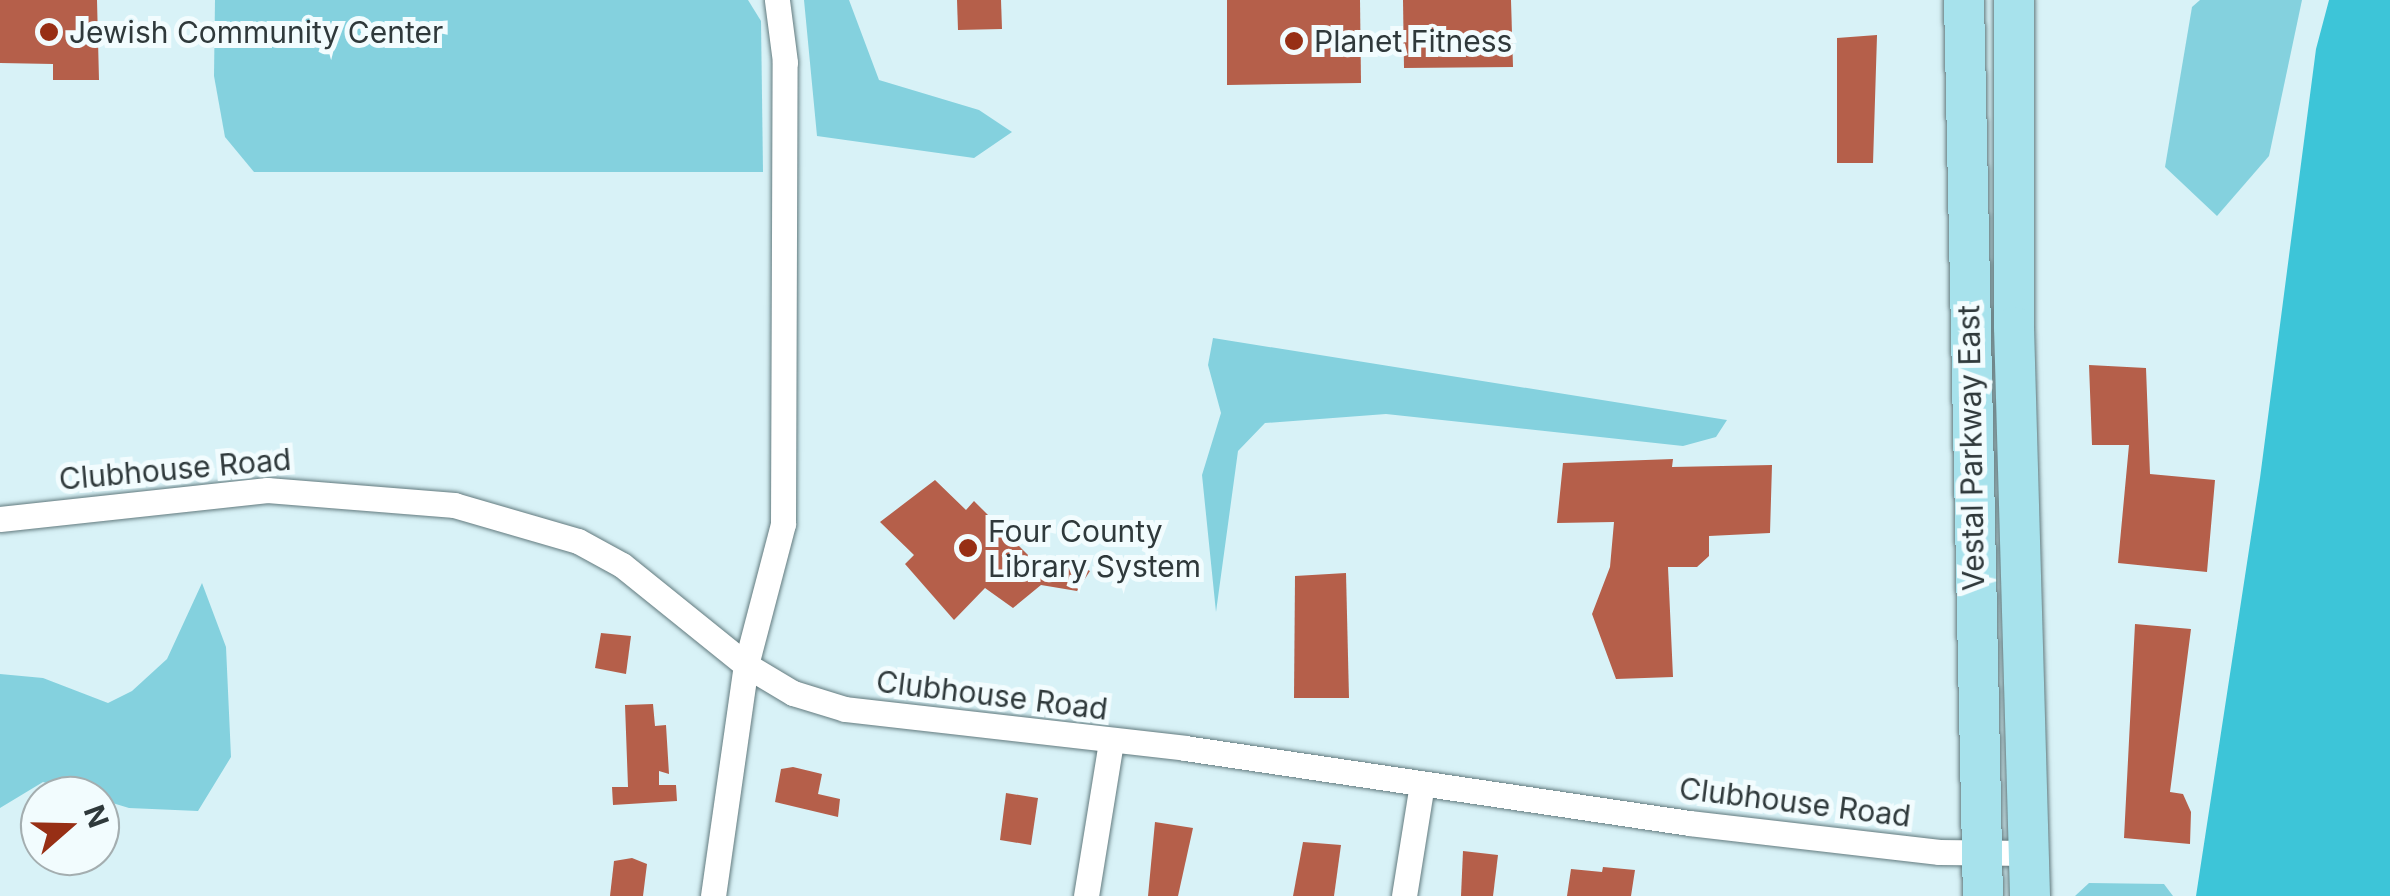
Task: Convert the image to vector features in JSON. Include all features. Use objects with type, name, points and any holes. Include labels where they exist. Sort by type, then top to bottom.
[{"type":"main road","name":"Vestal Parkway East","points":[[1964,0],[1984,896]]},
{"type":"main road","name":"Vestal Parkway East","points":[[2014,0],[2014,327],[2030,896]]},
{"type":"street","points":[[713,896],[746,665],[776,559],[787,467],[785,62],[777,0]]},
{"type":"street","name":"Clubhouse Road","points":[[0,519],[267,490],[454,505],[578,541],[622,564],[746,665],[792,692],[845,709],[1422,784],[1689,824],[1983,854],[2029,853]]},
{"type":"street","points":[[1086,896],[1111,742]]},
{"type":"street","points":[[1404,896],[1422,784]]},
{"type":"shaded area","points":[[215,0],[748,0],[761,21],[763,172],[254,172],[225,137],[214,76]]},
{"type":"shaded area","points":[[804,0],[849,0],[879,80],[979,110],[1012,132],[974,158],[817,136]]},
{"type":"shaded area","points":[[2200,0],[2302,0],[2269,156],[2217,216],[2165,167],[2192,7]]},
{"type":"shaded area","points":[[2329,0],[2390,0],[2390,896],[2196,896],[2260,478],[2316,49]]},
{"type":"shaded area","points":[[1213,338],[1727,420],[1716,437],[1683,446],[1386,414],[1265,423],[1238,451],[1216,612],[1202,475],[1221,413],[1208,365]]},
{"type":"shaded area","points":[[202,583],[226,647],[231,757],[198,811],[120,805],[120,776],[20,776],[20,796],[0,808],[0,674],[43,678],[108,703],[132,691],[167,659]]},
{"type":"shaded area","points":[[2089,883],[2164,884],[2173,896],[2075,896]]},
{"type":"building","name":"Jewish Community Center","points":[[0,0],[97,0],[99,80],[53,80],[53,64],[0,63]]},
{"type":"building","points":[[957,0],[1001,0],[1002,29],[958,30]]},
{"type":"building","name":"Planet Fitness","points":[[1227,0],[1360,0],[1361,83],[1227,85]]},
{"type":"building","points":[[1403,0],[1511,0],[1513,67],[1404,68]]},
{"type":"building","points":[[1877,35],[1873,163],[1837,163],[1837,38]]},
{"type":"building","points":[[2089,365],[2146,368],[2150,474],[2215,480],[2207,572],[2118,563],[2129,445],[2092,445]]},
{"type":"building","points":[[1673,459],[1672,467],[1772,465],[1770,533],[1709,536],[1709,556],[1697,567],[1668,567],[1673,677],[1616,679],[1592,614],[1610,567],[1614,522],[1557,523],[1563,463]]},
{"type":"building","name":"Four County Library System","points":[[935,480],[966,510],[974,501],[1034,561],[1068,561],[1090,571],[1077,591],[1041,585],[1013,608],[985,588],[954,620],[905,564],[914,555],[880,522]]},
{"type":"building","points":[[1346,573],[1349,698],[1294,698],[1295,576]]},
{"type":"building","points":[[2135,624],[2191,629],[2170,792],[2183,794],[2191,812],[2190,844],[2124,838]]},
{"type":"building","points":[[601,633],[631,636],[626,674],[595,668]]},
{"type":"building","points":[[653,704],[655,726],[666,725],[669,774],[659,771],[659,785],[676,785],[677,801],[613,805],[612,787],[628,787],[625,705]]},
{"type":"building","points":[[793,767],[822,774],[818,794],[840,799],[838,817],[775,802],[781,769]]},
{"type":"building","points":[[1006,793],[1038,798],[1031,845],[1000,840]]},
{"type":"building","points":[[1155,822],[1193,828],[1178,896],[1148,896]]},
{"type":"building","points":[[1303,842],[1341,845],[1334,896],[1293,896]]},
{"type":"building","points":[[1463,851],[1498,855],[1493,896],[1461,896]]},
{"type":"building","points":[[632,858],[647,864],[643,896],[610,896],[614,861]]},
{"type":"building","points":[[1603,867],[1635,870],[1631,896],[1567,896],[1571,869],[1602,872]]},
{"type":"place","name":"Jewish Community Center","points":[[49,32]]},
{"type":"place","name":"Planet Fitness","points":[[1294,41]]},
{"type":"place","name":"Four County Library System","points":[[968,548]]}]
